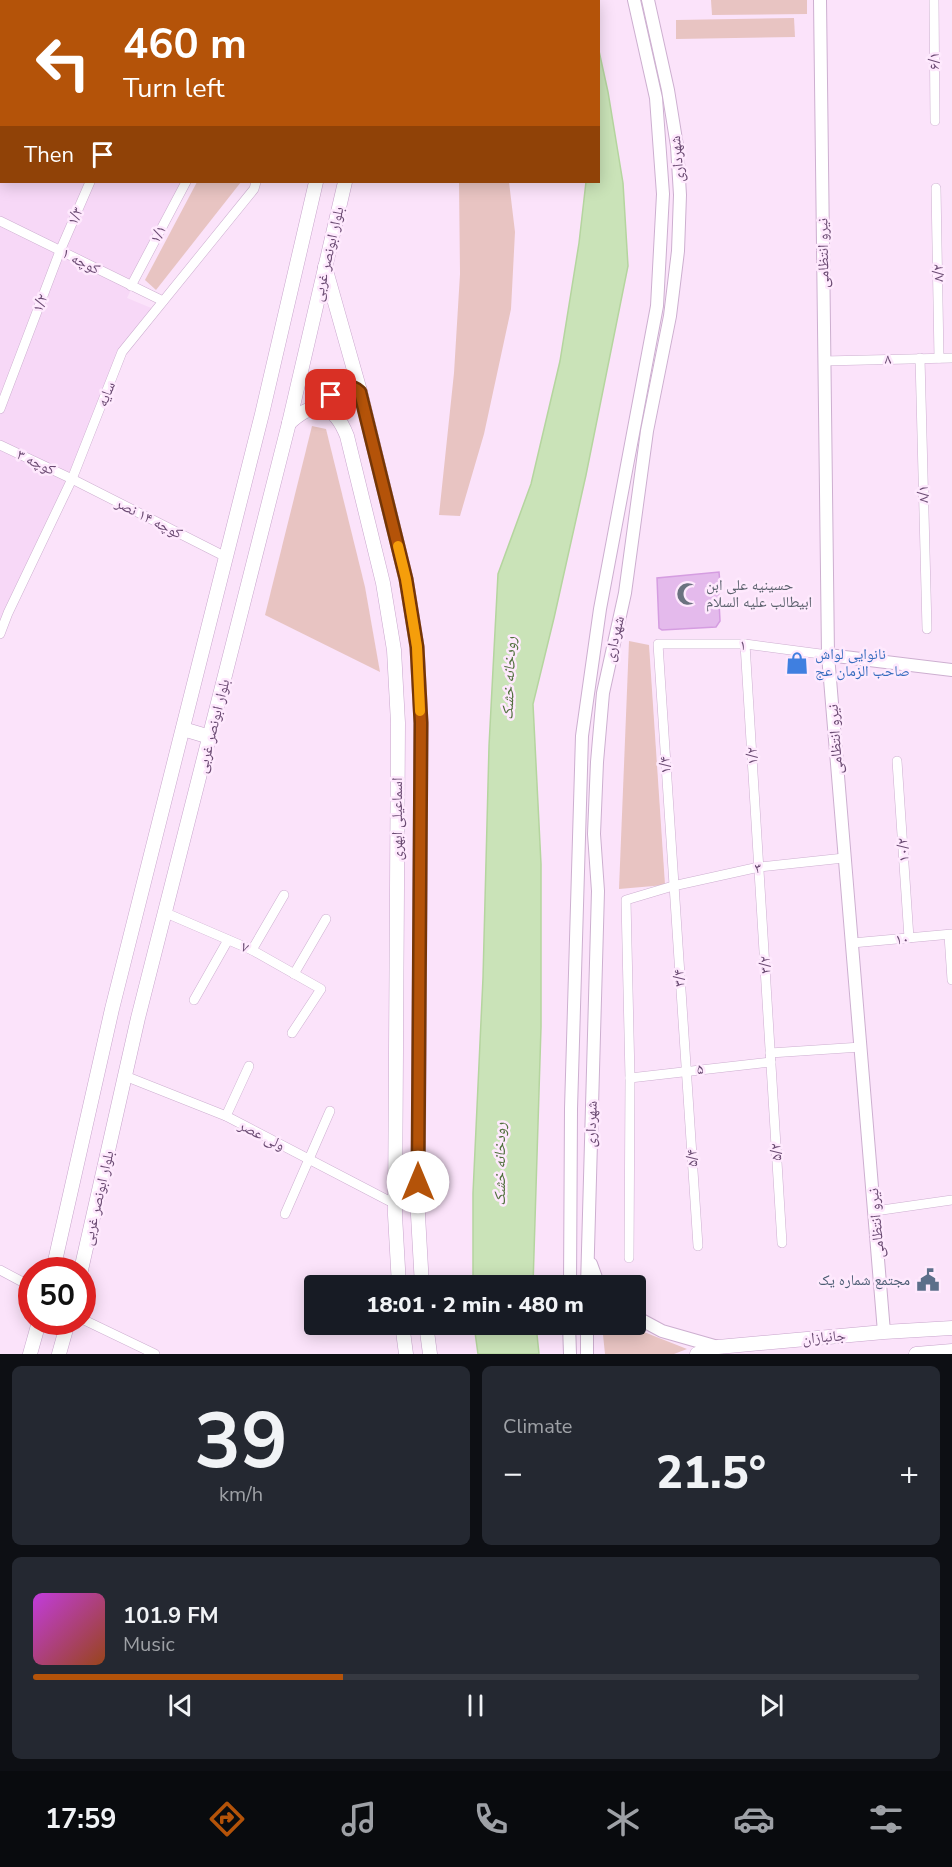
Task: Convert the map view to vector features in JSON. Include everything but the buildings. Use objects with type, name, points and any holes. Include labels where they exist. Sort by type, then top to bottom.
[{"type":"main road","name":"بلوار ابونصر غربی","points":[[56,1257],[112,1009],[262,414],[316,183]]},
{"type":"main road","name":"بلوار ابونصر غربی","points":[[84,1257],[138,1018],[289,423],[345,183]]},
{"type":"main road","name":"اسماعیلی ابهری","points":[[325,266],[360,392],[406,579],[417,647],[421,723],[418,1215],[421,1275]]},
{"type":"main road","points":[[332,412],[329,404],[336,388],[344,384],[353,386],[360,392]]},
{"type":"main road","points":[[289,423],[302,411],[309,409],[317,407],[332,412]]},
{"type":"main road","name":"اسماعیلی ابهری","points":[[332,412],[341,421],[347,436],[383,584],[394,650],[398,723],[395,1204],[398,1275]]},
{"type":"main road","points":[[183,729],[210,736]]},
{"type":"main road","name":"جانبازان","points":[[697,1354],[718,1347],[952,1328]]},
{"type":"main road","points":[[30,1354],[35,1335]]},
{"type":"main road","points":[[59,1354],[64,1335]]},
{"type":"main road","points":[[403,1335],[406,1354]]},
{"type":"main road","points":[[427,1335],[430,1354]]},
{"type":"main road","points":[[916,1354],[944,1352]]},
{"type":"street","name":"شهرداری","points":[[570,1275],[571,1109],[582,736],[600,609],[657,306],[663,194],[656,98],[634,0]]},
{"type":"street","name":"شهرداری","points":[[587,1275],[598,891],[594,834],[603,693],[625,593],[647,432],[670,316],[678,251],[680,195],[677,146],[668,90],[648,0]]},
{"type":"street","name":"نیرو انتظامی","points":[[820,0],[828,655],[884,1332]]},
{"type":"street","name":"۶/۱","points":[[934,0],[935,121]]},
{"type":"street","name":"۱/۳","points":[[60,251],[90,183]]},
{"type":"street","name":"۱/۱","points":[[131,286],[185,183]]},
{"type":"street","name":"سایه","points":[[0,634],[72,479],[122,352],[254,189],[256,183]]},
{"type":"street","name":"۸/۲","points":[[936,188],[939,358]]},
{"type":"street","name":"کوچه ۱","points":[[0,221],[163,301]]},
{"type":"street","name":"۱/۲","points":[[0,409],[60,251]]},
{"type":"street","name":"۸/۱","points":[[920,358],[927,629]]},
{"type":"street","name":"۸","points":[[824,361],[952,358]]},
{"type":"street","name":"کوچه ۳","points":[[0,445],[72,479]]},
{"type":"street","name":"کوچه ۱۴ نصر","points":[[72,479],[226,557]]},
{"type":"street","name":"۱","points":[[657,644],[745,644],[828,655]]},
{"type":"street","name":"۱/۴","points":[[657,644],[674,886]]},
{"type":"street","name":"۱/۲","points":[[745,644],[759,867]]},
{"type":"street","points":[[828,655],[952,670]]},
{"type":"street","name":"۱۰/۲","points":[[897,761],[909,938]]},
{"type":"street","name":"۳","points":[[630,1078],[626,900],[674,886],[759,867],[844,858]]},
{"type":"street","name":"۳/۲","points":[[759,867],[770,1057]]},
{"type":"street","name":"۳/۴","points":[[674,886],[686,1071]]},
{"type":"street","points":[[252,950],[284,895]]},
{"type":"street","name":"۷","points":[[166,912],[252,950],[321,989],[292,1033]]},
{"type":"street","points":[[294,974],[326,920]]},
{"type":"street","points":[[950,935],[952,980]]},
{"type":"street","name":"۱۰","points":[[852,943],[950,935]]},
{"type":"street","points":[[194,1000],[228,940]]},
{"type":"street","name":"۵","points":[[630,1078],[770,1057],[861,1047]]},
{"type":"street","name":"۵/۲","points":[[770,1057],[782,1243]]},
{"type":"street","points":[[226,1116],[249,1066]]},
{"type":"street","name":"۵/۴","points":[[686,1071],[698,1246]]},
{"type":"street","name":"ولی عصر","points":[[125,1076],[226,1116],[395,1204]]},
{"type":"street","points":[[629,1258],[630,1078]]},
{"type":"street","points":[[285,1214],[330,1112]]},
{"type":"street","points":[[875,1211],[952,1200]]},
{"type":"street","points":[[587,1254],[595,1275]]},
{"type":"street","points":[[0,1270],[18,1280]]},
{"type":"street","points":[[646,1322],[662,1331],[718,1347]]},
{"type":"street","points":[[96,1326],[155,1354]]},
{"type":"street","points":[[570,1335],[570,1354]]},
{"type":"street","points":[[587,1335],[587,1354]]},
{"type":"shaded area","points":[[711,0],[807,0],[807,14],[712,15]]},
{"type":"shaded area","points":[[794,18],[795,37],[676,39],[676,20]]},
{"type":"shaded area","points":[[0,183],[183,183],[127,298],[156,310],[117,364],[0,630]]},
{"type":"shaded area","points":[[196,183],[240,183],[156,290],[145,280]]},
{"type":"shaded area","points":[[459,183],[509,183],[515,232],[511,309],[484,434],[460,516],[439,515],[454,373],[460,274]]},
{"type":"shaded area","points":[[312,426],[326,429],[365,587],[380,672],[265,615]]},
{"type":"shaded area","points":[[629,641],[649,645],[665,885],[619,889]]},
{"type":"shaded area","points":[[646,1333],[687,1349],[674,1354],[605,1354],[603,1335],[646,1335]]},
{"type":"water","name":"رودخانه خشک","points":[[600,56],[623,183],[628,266],[586,475],[533,704],[541,864],[541,1027],[533,1275],[473,1275],[473,1193],[483,978],[489,746],[498,574],[531,484],[560,361],[579,243],[586,183],[600,183]]},
{"type":"water","points":[[475,1335],[537,1335],[539,1354],[478,1354]]},
{"type":"slow traffic","points":[[398,546],[417,647],[420,711]]},
{"type":"place","name":"حسینیه علی ابن ابیطالب علیه السلام","points":[[688,594]]},
{"type":"place","name":"نانوایی لواش صاحب الزمان عج","points":[[797,663]]},
{"type":"place","name":"مجتمع شماره یک","points":[[928,1280]]},
{"type":"route","points":[[331,395],[336,388],[344,384],[353,386],[360,392],[406,579],[417,647],[421,723],[418,1182]]}]
